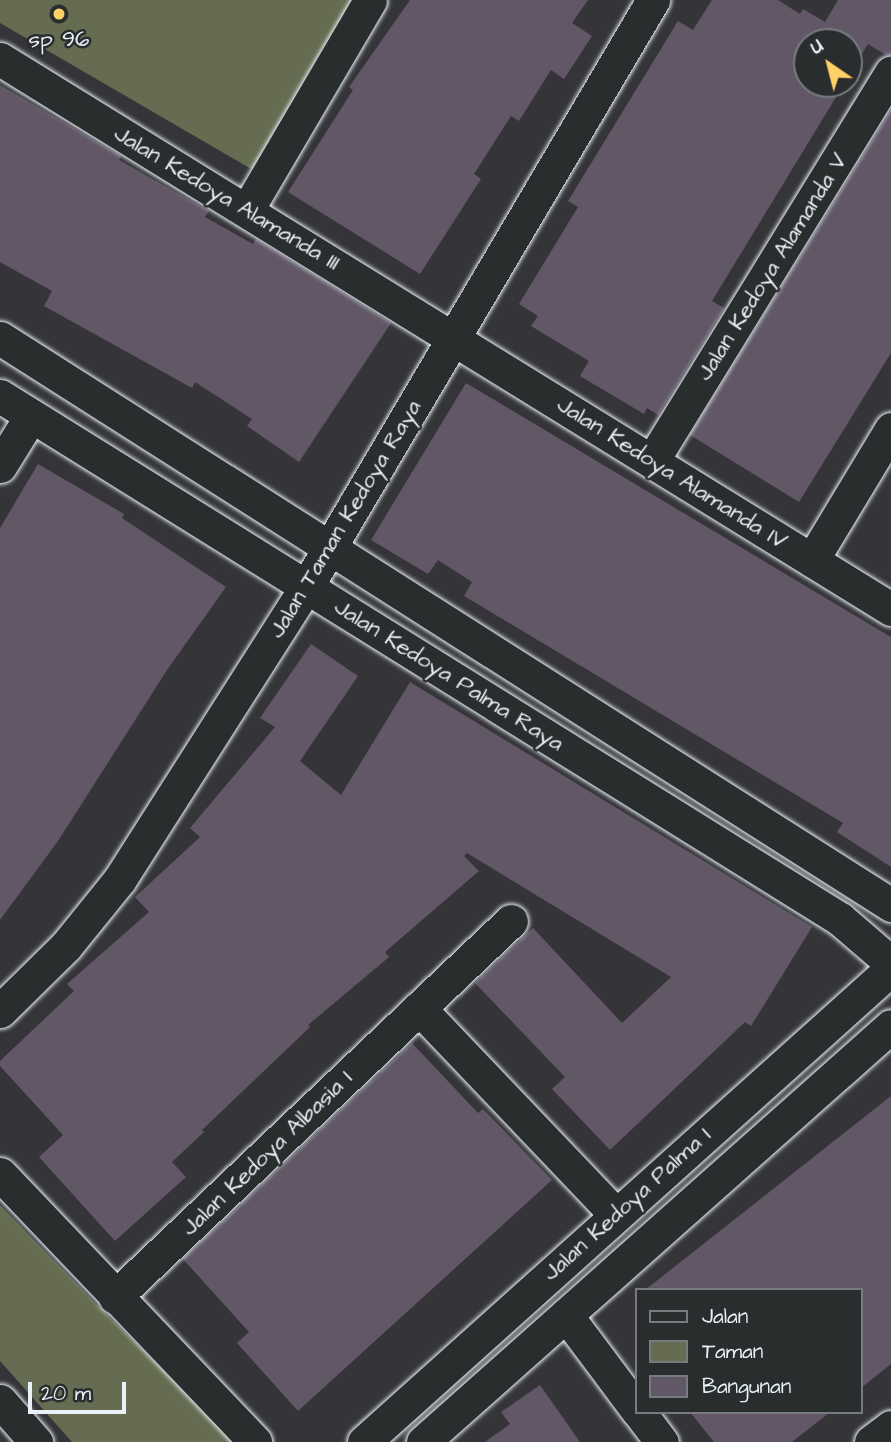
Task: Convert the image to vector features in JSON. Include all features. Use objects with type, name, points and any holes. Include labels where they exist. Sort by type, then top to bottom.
[{"type":"street","points":[[247,210],[370,0]]},
{"type":"street","name":"Jalan Taman Kedoya Raya","points":[[0,1011],[66,946],[120,879],[307,586],[653,0]]},
{"type":"street","name":"Jalan Kedoya Alamanda III","points":[[0,59],[453,336]]},
{"type":"street","name":"Jalan Kedoya Alamanda V","points":[[652,461],[891,73]]},
{"type":"street","name":"Jalan Kedoya Alamanda IV","points":[[453,336],[891,609]]},
{"type":"street","name":"Jalan Kedoya Palma Raya","points":[[0,338],[891,905]]},
{"type":"street","name":"Jalan Kedoya Palma Raya","points":[[0,396],[840,919],[891,964]]},
{"type":"street","points":[[0,466],[31,415]]},
{"type":"street","points":[[812,560],[891,429]]},
{"type":"street","name":"Jalan Kedoya Albasia I","points":[[115,1297],[511,921]]},
{"type":"street","name":"Jalan Kedoya Palma I","points":[[364,1442],[891,969]]},
{"type":"street","points":[[419,1008],[615,1214]]},
{"type":"street","name":"Jalan Kedoya Palma I","points":[[423,1442],[891,1026]]},
{"type":"street","points":[[0,1174],[255,1442]]},
{"type":"street","points":[[566,1315],[636,1408]]},
{"type":"street","points":[[0,1401],[36,1442]]},
{"type":"street","points":[[640,1414],[662,1442]]},
{"type":"street","points":[[871,1442],[891,1427]]},
{"type":"green space","points":[[0,0],[361,0],[258,173],[0,23]]},
{"type":"green space","points":[[0,1205],[236,1442],[72,1442],[0,1361]]},
{"type":"building","points":[[410,0],[588,0],[572,23],[592,36],[564,79],[551,70],[519,121],[511,116],[474,174],[481,179],[420,274],[288,192],[353,90],[349,87]]},
{"type":"building","points":[[712,0],[778,0],[800,14],[803,9],[825,22],[838,0],[891,0],[891,54],[886,55],[868,44],[863,52],[863,28],[793,28],[793,98],[835,98],[712,301],[724,308],[658,415],[647,408],[644,414],[580,376],[589,361],[531,326],[538,316],[519,304],[578,207],[568,201],[678,21],[693,30]]},
{"type":"building","points":[[0,85],[121,156],[119,160],[209,211],[205,217],[253,244],[256,239],[391,323],[299,462],[247,426],[252,419],[195,382],[192,388],[44,306],[52,291],[0,262]]},
{"type":"building","points":[[891,110],[891,353],[799,502],[690,435]]},
{"type":"building","points":[[466,383],[891,637],[891,867],[837,832],[843,823],[464,596],[472,582],[438,560],[428,574],[371,540]]},
{"type":"building","points":[[38,464],[124,514],[122,518],[226,587],[167,670],[58,841],[0,920],[0,528]]},
{"type":"building","points":[[311,644],[358,676],[300,761],[341,795],[410,682],[812,927],[751,1026],[745,1022],[610,1150],[552,1089],[565,1077],[475,983],[533,928],[622,1023],[671,977],[467,853],[464,856],[479,871],[385,952],[389,957],[308,1025],[310,1027],[202,1130],[204,1132],[172,1162],[186,1177],[115,1241],[39,1157],[63,1135],[0,1066],[0,1061],[74,991],[67,984],[149,912],[135,897],[200,837],[190,828],[275,727],[260,718]]},
{"type":"building","points":[[412,1043],[478,1113],[483,1109],[552,1180],[298,1411],[237,1343],[249,1332],[183,1259]]},
{"type":"building","points":[[891,1096],[891,1364],[863,1386],[863,1288],[648,1288]]},
{"type":"building","points":[[540,1385],[580,1442],[485,1442],[510,1424],[501,1412]]},
{"type":"building","points":[[692,1414],[827,1414],[792,1442],[714,1442]]},
{"type":"place","name":"sp 96","points":[[59,14]]}]
